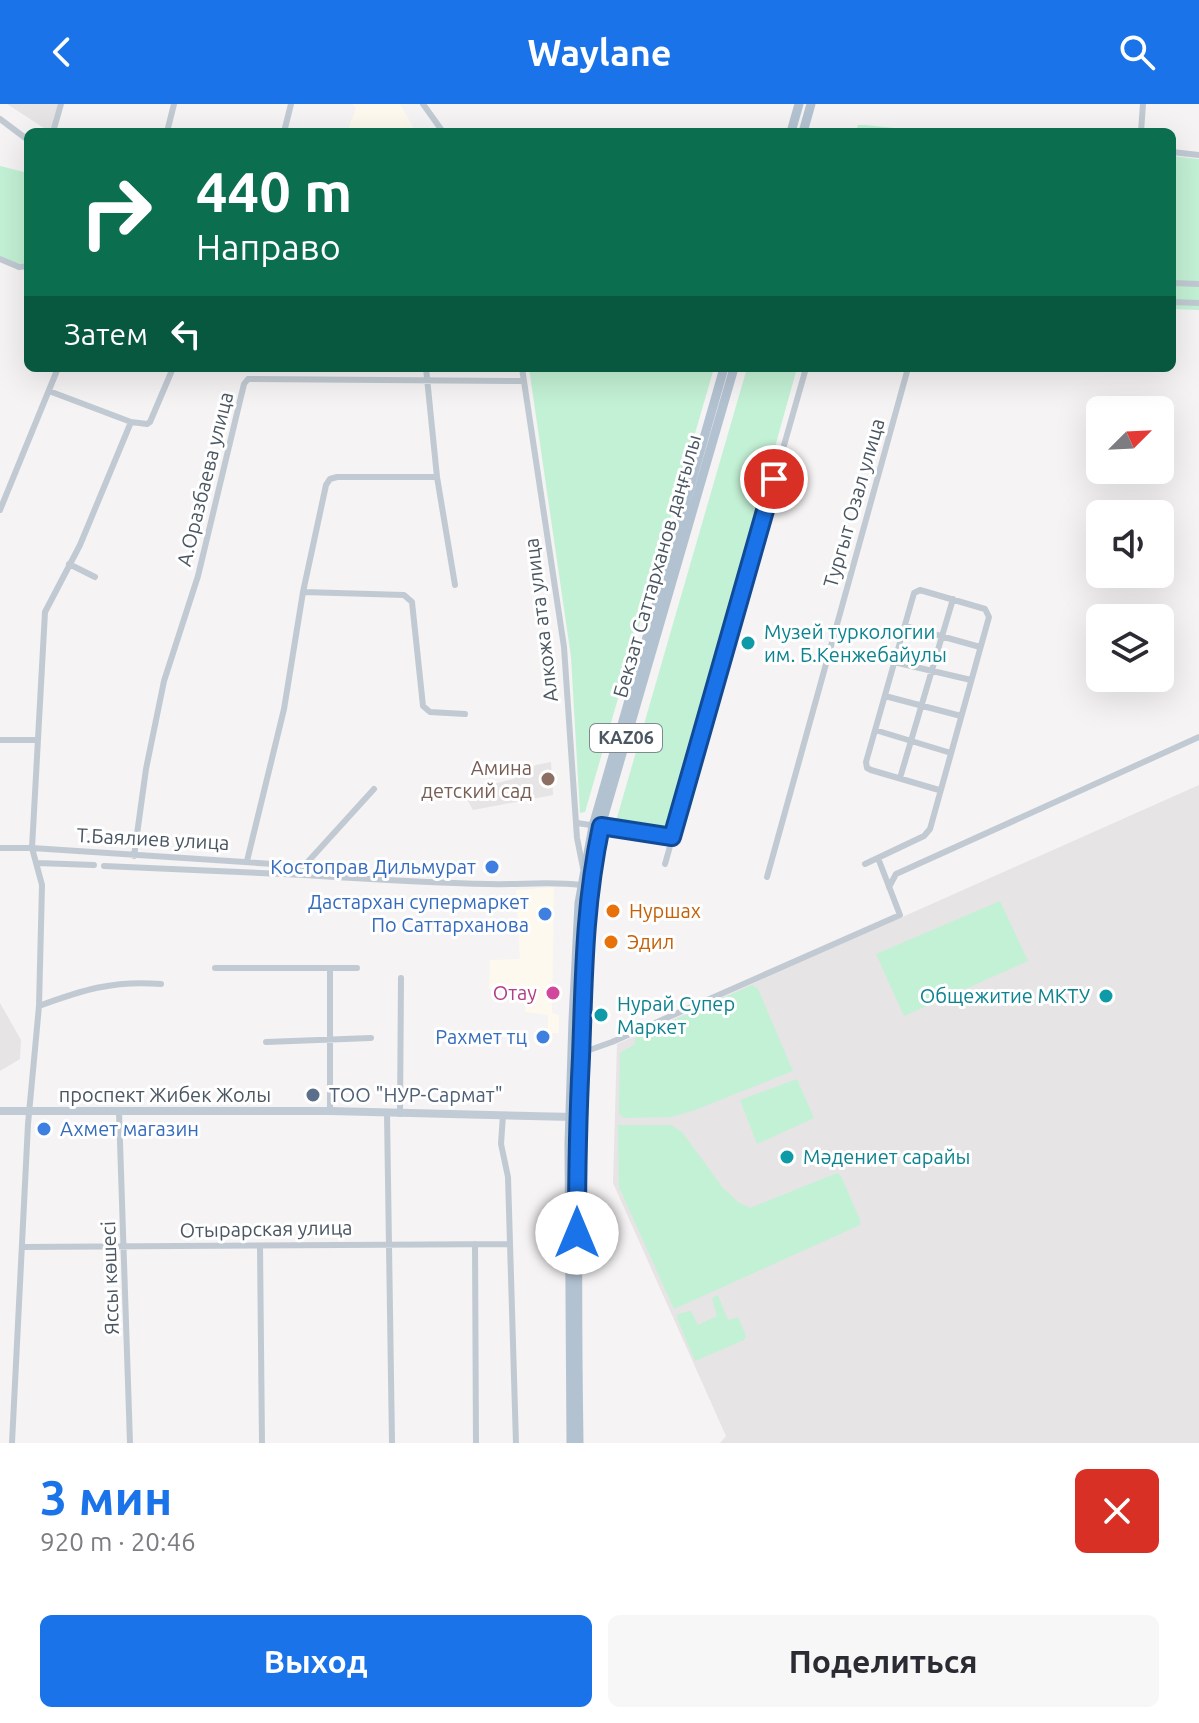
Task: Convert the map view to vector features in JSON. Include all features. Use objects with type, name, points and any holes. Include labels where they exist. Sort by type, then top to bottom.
[{"type":"main road","points":[[792,128],[799,104]]},
{"type":"main road","points":[[804,128],[811,104]]},
{"type":"main road","name":"Бекзат Саттарханов даңғылы","points":[[579,1443],[574,1117],[581,1053],[583,945],[597,826],[723,372]]},
{"type":"main road","name":"Бекзат Саттарханов даңғылы","points":[[571,1443],[575,944],[583,869],[733,372]]},
{"type":"main road","name":"проспект Жибек Жолы","points":[[0,1111],[330,1111],[574,1117]]},
{"type":"street","points":[[54,128],[61,104]]},
{"type":"street","points":[[168,128],[174,104]]},
{"type":"street","points":[[285,128],[291,104]]},
{"type":"street","points":[[423,104],[440,128]]},
{"type":"street","points":[[1141,128],[1143,104]]},
{"type":"street","points":[[0,119],[24,137]]},
{"type":"street","points":[[1176,152],[1199,155]]},
{"type":"street","points":[[0,259],[24,266]]},
{"type":"street","points":[[1176,283],[1199,284]]},
{"type":"street","points":[[1176,302],[1199,303]]},
{"type":"street","points":[[0,510],[56,372]]},
{"type":"street","points":[[49,391],[131,422],[147,424],[171,372]]},
{"type":"street","points":[[427,372],[437,477],[455,585]]},
{"type":"street","name":"Алкожа ата улица","points":[[523,372],[564,647],[577,838],[583,869]]},
{"type":"street","points":[[665,864],[805,372]]},
{"type":"street","name":"Тургыт Озал улица","points":[[767,877],[907,372]]},
{"type":"street","name":"А.Оразбаева улица","points":[[134,856],[146,769],[164,681],[198,576],[244,384],[248,379],[524,381]]},
{"type":"street","points":[[12,1443],[28,1124],[39,1006],[42,885],[32,848],[45,612],[80,545],[131,422]]},
{"type":"street","points":[[247,861],[284,709],[303,592],[326,485],[330,479],[437,477]]},
{"type":"street","points":[[69,564],[95,577]]},
{"type":"street","points":[[865,864],[928,833],[988,612],[953,599],[916,591],[875,730],[867,768],[939,790]]},
{"type":"street","points":[[303,592],[409,597],[423,706],[430,712],[465,714]]},
{"type":"street","points":[[900,778],[953,599]]},
{"type":"street","points":[[905,626],[980,647]]},
{"type":"street","points":[[894,662],[971,680]]},
{"type":"street","points":[[885,696],[961,716]]},
{"type":"street","points":[[875,730],[951,753]]},
{"type":"street","points":[[889,887],[896,874],[1199,737]]},
{"type":"street","points":[[0,740],[36,740]]},
{"type":"street","points":[[305,875],[304,866],[374,789]]},
{"type":"street","points":[[577,823],[672,837]]},
{"type":"street","name":"Т.Баялиев улица","points":[[0,848],[304,866]]},
{"type":"street","points":[[581,1053],[900,915],[878,858]]},
{"type":"street","name":"Т.Баялиев улица","points":[[37,863],[94,865]]},
{"type":"street","name":"Т.Баялиев улица","points":[[104,866],[439,883],[500,885],[556,882],[581,885]]},
{"type":"street","points":[[215,968],[357,968]]},
{"type":"street","points":[[330,968],[330,1111]]},
{"type":"street","points":[[400,1114],[401,978]]},
{"type":"street","points":[[39,1006],[108,984],[161,984]]},
{"type":"street","points":[[266,1042],[371,1038]]},
{"type":"street","name":"Яссы көшесі","points":[[119,1112],[130,1443]]},
{"type":"street","points":[[387,1114],[392,1443]]},
{"type":"street","points":[[503,1115],[501,1144],[508,1177],[516,1443]]},
{"type":"street","points":[[475,1244],[476,1443]]},
{"type":"street","name":"Отырарская улица","points":[[23,1247],[510,1244]]},
{"type":"street","points":[[260,1247],[262,1443]]},
{"type":"shaded area","points":[[7,104],[58,104],[51,128],[44,128]]},
{"type":"shaded area","points":[[352,104],[400,104],[414,128],[348,128],[356,108]]},
{"type":"shaded area","points":[[551,762],[553,795],[473,810],[463,792],[513,779],[536,765]]},
{"type":"shaded area","points":[[1199,785],[1199,1443],[720,1443],[726,1436],[613,1183],[617,1044]]},
{"type":"shaded area","points":[[554,887],[552,1013],[559,1015],[559,1033],[548,1033],[548,1015],[525,1012],[524,987],[489,989],[490,960],[520,959],[516,890]]},
{"type":"shaded area","points":[[0,1003],[21,1040],[20,1059],[0,1071]]},
{"type":"green space","points":[[858,125],[865,125],[894,128],[857,128]]},
{"type":"green space","points":[[1176,156],[1199,159],[1199,310],[1176,309]]},
{"type":"green space","points":[[0,166],[24,172],[24,263],[14,263],[0,256]]},
{"type":"green space","points":[[530,372],[713,372],[585,812],[580,813],[571,657]]},
{"type":"green space","points":[[746,372],[796,372],[668,831],[616,821]]},
{"type":"green space","points":[[1000,901],[1028,961],[904,1016],[876,954]]},
{"type":"green space","points":[[752,985],[758,989],[793,1071],[671,1117],[624,1118],[619,1114],[620,1053],[635,1044],[635,1038]]},
{"type":"green space","points":[[797,1079],[814,1118],[757,1144],[740,1100]]},
{"type":"green space","points":[[618,1125],[671,1125],[682,1132],[723,1188],[750,1208],[837,1173],[841,1176],[860,1225],[674,1309],[619,1187]]},
{"type":"green space","points":[[718,1295],[728,1320],[738,1317],[746,1336],[744,1340],[695,1361],[677,1314],[691,1311],[698,1325],[717,1316],[712,1298]]},
{"type":"place","name":"Музей туркологии им. Б.Кенжебайулы","points":[[748,643]]},
{"type":"place","name":"Амина детский сад","points":[[548,779]]},
{"type":"place","name":"Костоправ Дильмурат","points":[[492,867]]},
{"type":"place","name":"Нуршах","points":[[613,911]]},
{"type":"place","name":"Дастархан супермаркет По Саттарханова","points":[[545,914]]},
{"type":"place","name":"Эдил","points":[[611,942]]},
{"type":"place","name":"Отау","points":[[553,993]]},
{"type":"place","name":"Общежитие МКТУ","points":[[1106,996]]},
{"type":"place","name":"Нурай Супер Маркет","points":[[601,1015]]},
{"type":"place","name":"Рахмет тц","points":[[543,1037]]},
{"type":"place","name":"ТОО \"НУР-Сармат\"","points":[[313,1095]]},
{"type":"place","name":"Ахмет магазин","points":[[44,1129]]},
{"type":"place","name":"Мәдениет сарайы","points":[[787,1157]]},
{"type":"route","points":[[577,1233],[583,945],[591,871],[601,826],[672,837],[774,479]]}]
